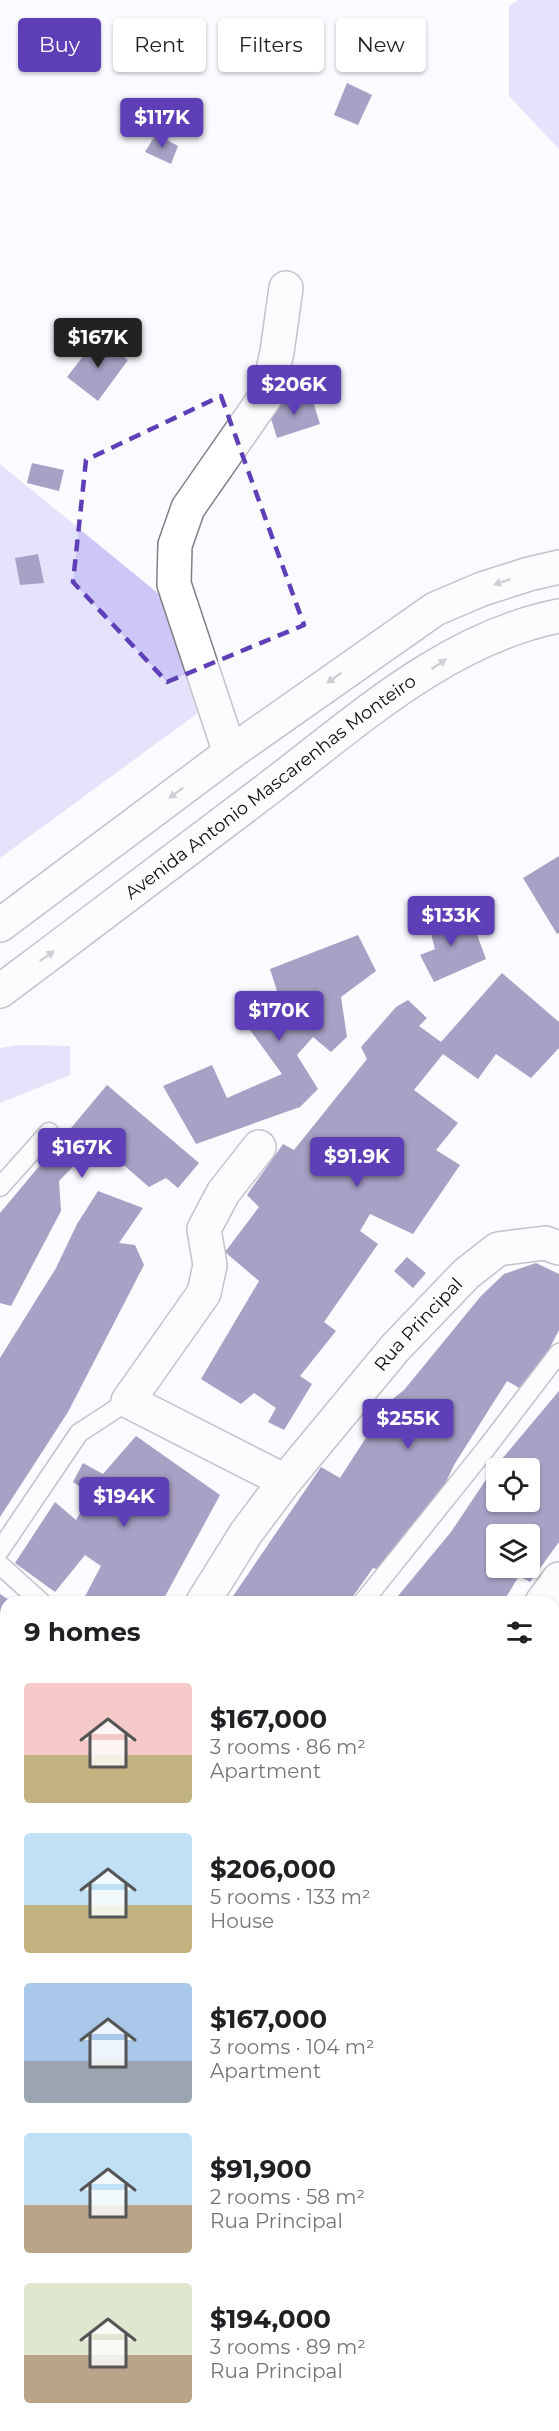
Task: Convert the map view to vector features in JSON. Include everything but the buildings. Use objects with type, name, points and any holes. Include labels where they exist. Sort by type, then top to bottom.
[{"type":"street","points":[[230,753],[174,584],[175,545],[188,508],[268,393],[277,352],[286,288]]},
{"type":"street","points":[[0,925],[230,753],[435,609],[482,589],[559,567]]},
{"type":"street","name":"Avenida Antonio Mascarenhas Monteiro","points":[[0,991],[381,703],[459,651],[500,633],[559,616]]},
{"type":"street","points":[[259,1147],[223,1193],[204,1229],[210,1265],[204,1293],[128,1401],[285,1481]]},
{"type":"street","name":"Rua Principal","points":[[207,1596],[246,1533],[285,1481],[396,1347],[466,1274],[498,1249],[545,1243],[559,1248]]},
{"type":"street","points":[[546,1596],[559,1579]]},
{"type":"lane","points":[[0,1187],[49,1132]]},
{"type":"lane","points":[[368,1596],[484,1452],[559,1353]]},
{"type":"lane","points":[[0,1550],[79,1434],[128,1401]]},
{"type":"lane","points":[[0,1564],[35,1596]]},
{"type":"highlighted area","points":[[221,396],[304,625],[167,682],[73,582],[86,460]]},
{"type":"shaded area","points":[[518,0],[559,0],[559,149],[509,96],[509,6]]},
{"type":"shaded area","points":[[0,464],[209,635],[206,707],[0,858]]},
{"type":"shaded area","points":[[19,1045],[70,1046],[70,1075],[0,1103],[0,1048]]}]
